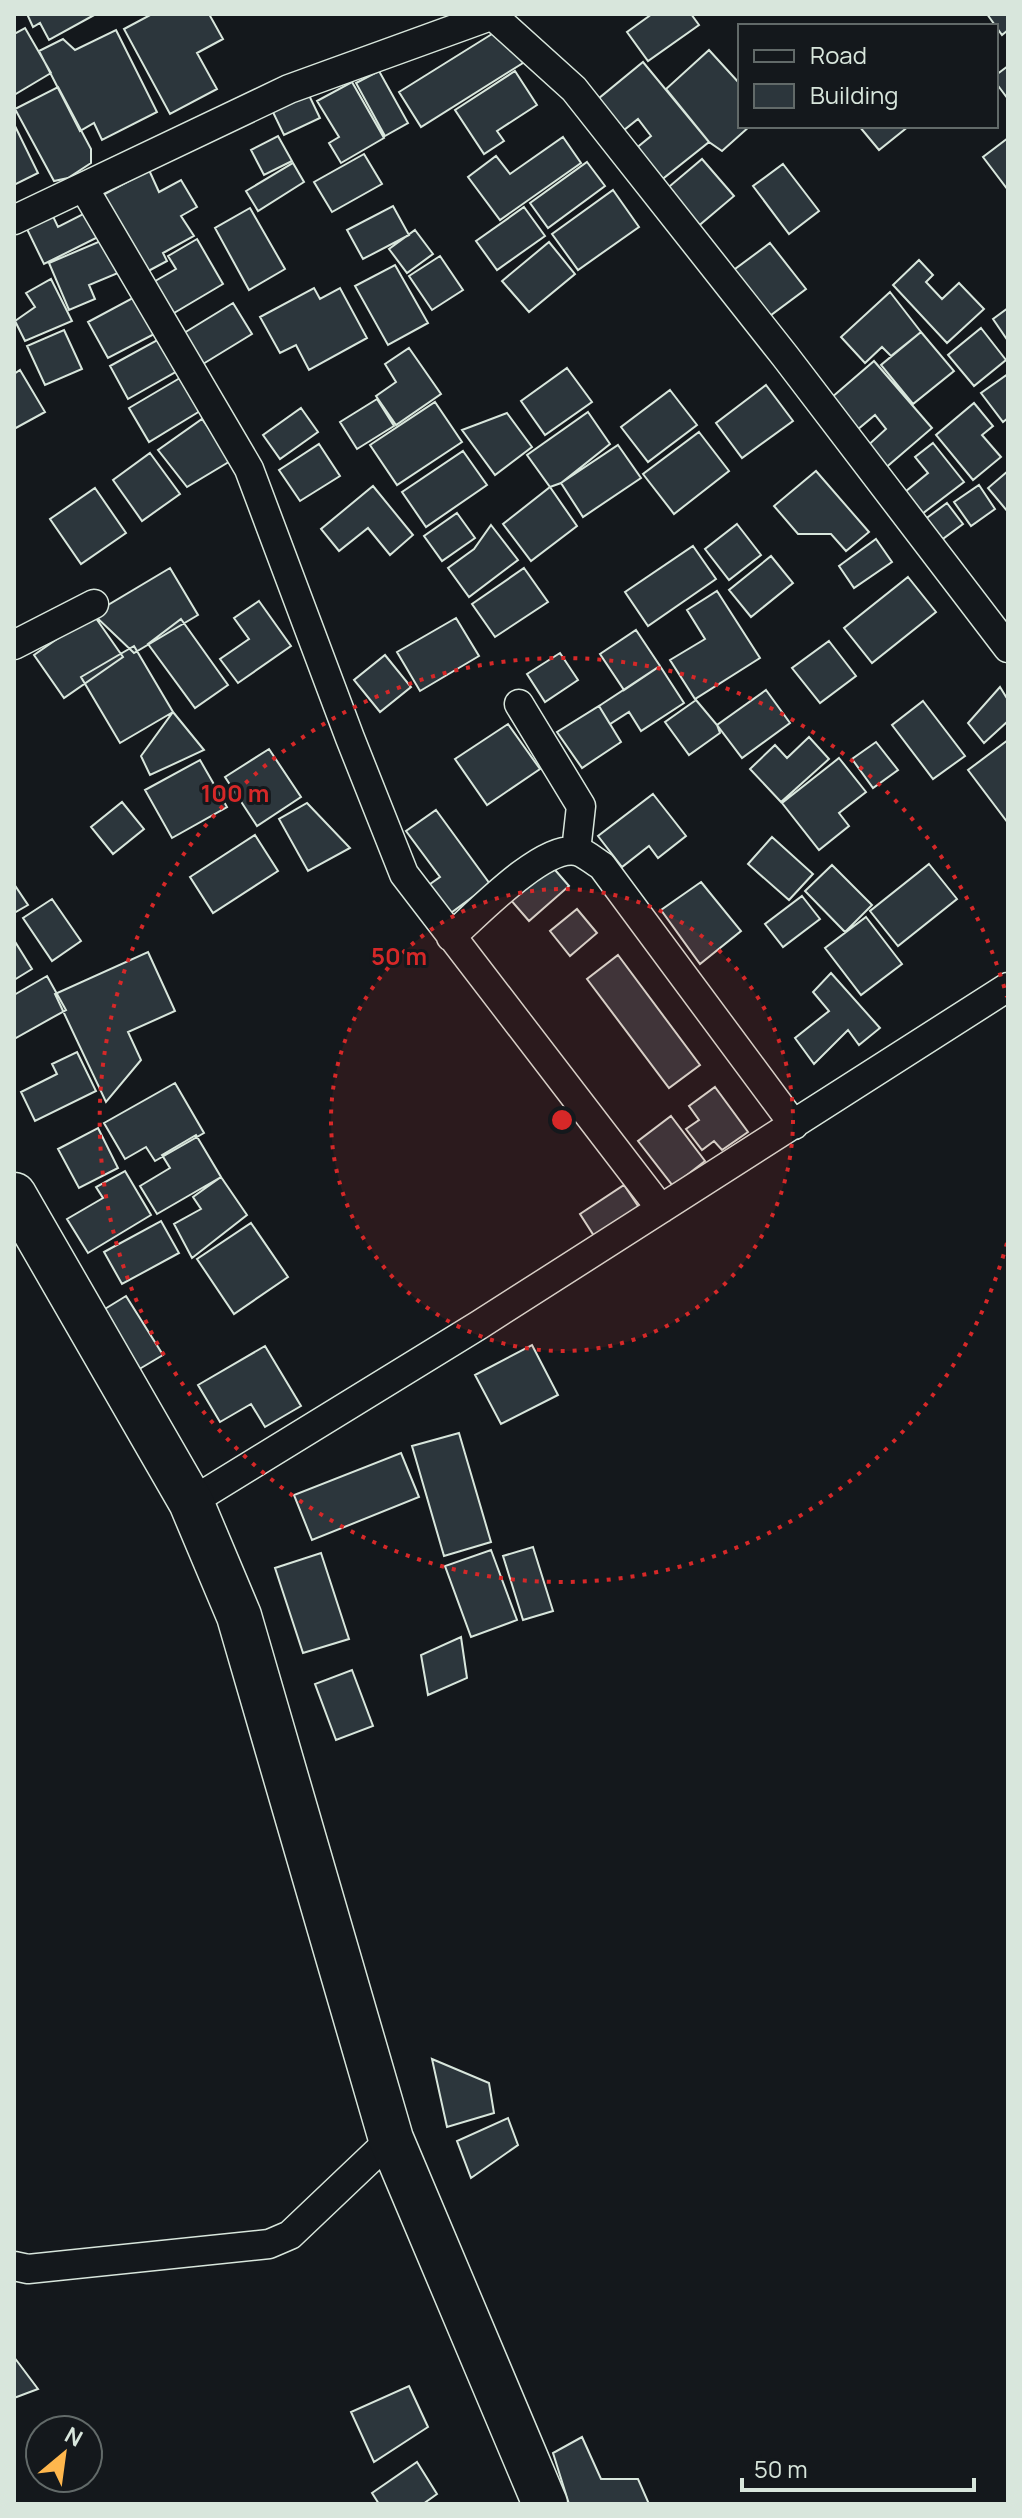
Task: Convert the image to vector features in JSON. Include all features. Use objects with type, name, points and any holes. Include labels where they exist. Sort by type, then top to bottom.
[{"type":"main road","points":[[14,1195],[191,1502],[239,1616],[391,2139],[545,2504]]},
{"type":"street","points":[[14,220],[289,89],[493,15],[574,89],[785,356],[1008,648]]},
{"type":"street","points":[[84,188],[249,469],[404,874],[661,1209]]},
{"type":"street","points":[[14,645],[94,604]]},
{"type":"street","points":[[519,704],[581,806],[576,851]]},
{"type":"street","points":[[451,937],[536,863],[554,854],[576,851],[602,866],[794,1125]]},
{"type":"street","points":[[191,1502],[479,1325],[1008,987]]},
{"type":"street","points":[[14,2266],[28,2269],[269,2244],[290,2235],[391,2139]]},
{"type":"building","points":[[27,14],[96,14],[49,40],[40,23],[33,27]]},
{"type":"building","points":[[152,14],[209,14],[223,39],[197,53],[217,89],[170,114],[124,29]]},
{"type":"building","points":[[652,14],[691,14],[699,25],[648,61],[627,32]]},
{"type":"building","points":[[987,14],[1008,14],[1008,30],[1002,35],[998,24],[994,24]]},
{"type":"building","points":[[25,28],[51,73],[14,95],[14,34]]},
{"type":"building","points":[[500,29],[523,63],[421,127],[399,92]]},
{"type":"building","points":[[116,30],[157,112],[102,140],[94,123],[80,131],[39,51],[63,39],[75,50]]},
{"type":"building","points":[[709,50],[738,82],[738,128],[748,128],[722,151],[709,142],[666,89]]},
{"type":"building","points":[[643,62],[709,142],[660,181],[634,150],[651,136],[638,119],[624,130],[598,99]]},
{"type":"building","points":[[1008,66],[1008,99],[998,86],[998,74]]},
{"type":"building","points":[[379,71],[408,123],[385,136],[356,83]]},
{"type":"building","points":[[515,71],[537,105],[497,131],[504,141],[484,154],[455,110]]},
{"type":"building","points":[[352,82],[384,138],[341,163],[329,143],[339,137],[317,101]]},
{"type":"building","points":[[58,87],[91,149],[91,163],[68,178],[54,181],[15,109]]},
{"type":"building","points":[[306,89],[320,118],[284,135],[270,106]]},
{"type":"building","points":[[14,124],[38,173],[14,185]]},
{"type":"building","points":[[861,128],[906,128],[879,150]]},
{"type":"building","points":[[278,136],[292,161],[264,175],[251,150]]},
{"type":"building","points":[[563,137],[581,163],[500,220],[468,177],[496,156],[510,174]]},
{"type":"building","points":[[1008,138],[1008,190],[983,157]]},
{"type":"building","points":[[364,154],[382,184],[332,212],[314,182]]},
{"type":"building","points":[[702,159],[734,196],[696,228],[664,191]]},
{"type":"building","points":[[587,162],[605,186],[548,228],[530,203]]},
{"type":"building","points":[[293,163],[304,182],[258,211],[246,191]]},
{"type":"building","points":[[783,164],[819,211],[789,234],[753,186]]},
{"type":"building","points":[[149,170],[159,192],[181,180],[197,207],[181,216],[194,236],[163,253],[167,261],[139,276],[101,196]]},
{"type":"building","points":[[613,190],[639,227],[578,270],[552,234]]},
{"type":"building","points":[[393,206],[409,235],[363,259],[347,230]]},
{"type":"building","points":[[524,207],[545,236],[497,270],[476,241]]},
{"type":"building","points":[[250,208],[285,269],[249,290],[215,228]]},
{"type":"building","points":[[91,210],[104,234],[44,264],[25,225],[51,212],[58,227]]},
{"type":"building","points":[[415,230],[433,254],[407,273],[389,249]]},
{"type":"building","points":[[197,239],[223,284],[169,316],[150,284],[176,269],[168,256]]},
{"type":"building","points":[[103,240],[118,273],[89,285],[95,299],[69,310],[49,263]]},
{"type":"building","points":[[549,242],[575,274],[529,312],[502,281]]},
{"type":"building","points":[[770,243],[806,289],[767,318],[731,272]]},
{"type":"building","points":[[440,256],[463,290],[432,310],[409,276]]},
{"type":"building","points":[[919,260],[933,275],[926,282],[942,299],[959,283],[984,309],[947,343],[893,285]]},
{"type":"building","points":[[395,265],[428,323],[388,345],[355,286]]},
{"type":"building","points":[[51,279],[72,321],[25,341],[15,321],[35,307],[26,293]]},
{"type":"building","points":[[314,288],[320,299],[340,288],[367,338],[309,370],[296,345],[280,353],[260,317]]},
{"type":"building","points":[[890,292],[921,332],[891,356],[882,347],[865,363],[841,337]]},
{"type":"building","points":[[142,293],[162,330],[108,358],[88,322]]},
{"type":"building","points":[[233,303],[252,334],[203,364],[184,333]]},
{"type":"building","points":[[1008,308],[1008,341],[993,319]]},
{"type":"building","points":[[981,328],[1006,360],[974,386],[948,355]]},
{"type":"building","points":[[64,330],[82,369],[45,385],[27,346]]},
{"type":"building","points":[[921,332],[954,371],[913,404],[881,365]]},
{"type":"building","points":[[161,338],[179,370],[128,399],[110,366]]},
{"type":"building","points":[[409,348],[441,394],[396,425],[376,396],[396,382],[385,364]]},
{"type":"building","points":[[874,361],[932,428],[876,476],[864,449],[886,429],[875,415],[851,435],[824,404]]},
{"type":"building","points":[[567,368],[592,402],[545,435],[521,401]]},
{"type":"building","points":[[20,370],[45,412],[14,429],[14,374]]},
{"type":"building","points":[[1008,374],[1008,418],[1003,422],[981,393]]},
{"type":"building","points":[[185,375],[205,408],[149,442],[129,408]]},
{"type":"building","points":[[766,385],[793,421],[742,458],[716,423]]},
{"type":"building","points":[[670,390],[697,425],[648,462],[621,427]]},
{"type":"building","points":[[377,399],[394,426],[357,449],[340,422]]},
{"type":"building","points":[[435,402],[462,442],[397,485],[370,445]]},
{"type":"building","points":[[974,403],[993,426],[982,435],[1001,457],[973,480],[936,435]]},
{"type":"building","points":[[301,408],[318,432],[280,459],[263,435]]},
{"type":"building","points":[[588,412],[610,444],[561,483],[550,487],[527,455]]},
{"type":"building","points":[[507,413],[532,447],[495,475],[462,430]]},
{"type":"building","points":[[202,419],[232,460],[187,487],[158,450]]},
{"type":"building","points":[[699,432],[729,471],[674,514],[643,474]]},
{"type":"building","points":[[933,443],[964,482],[922,514],[905,492],[928,473],[915,457]]},
{"type":"building","points":[[319,444],[340,476],[300,501],[279,470]]},
{"type":"building","points":[[618,445],[641,478],[583,517],[561,483]]},
{"type":"building","points":[[463,451],[487,485],[426,527],[402,492]]},
{"type":"building","points":[[150,453],[180,494],[142,521],[113,480]]},
{"type":"building","points":[[816,471],[869,532],[846,551],[831,534],[798,534],[774,506]]},
{"type":"building","points":[[1008,471],[1008,512],[988,488]]},
{"type":"building","points":[[979,485],[995,509],[971,526],[954,502]]},
{"type":"building","points":[[373,486],[413,535],[390,555],[368,528],[339,551],[321,529]]},
{"type":"building","points":[[550,487],[577,526],[531,561],[503,524]]},
{"type":"building","points":[[95,488],[126,533],[81,564],[50,519]]},
{"type":"building","points":[[947,503],[963,524],[940,541],[924,520]]},
{"type":"building","points":[[457,513],[475,538],[442,561],[424,536]]},
{"type":"building","points":[[737,524],[761,555],[729,580],[705,549]]},
{"type":"building","points":[[491,525],[518,560],[469,597],[448,568],[474,549]]},
{"type":"building","points":[[876,539],[892,562],[854,588],[839,566]]},
{"type":"building","points":[[693,546],[716,579],[648,626],[625,592]]},
{"type":"building","points":[[771,556],[793,583],[751,617],[729,590]]},
{"type":"building","points":[[170,568],[198,615],[134,653],[93,614]]},
{"type":"building","points":[[524,568],[548,602],[495,637],[472,604]]},
{"type":"building","points":[[908,577],[936,612],[872,663],[844,628]]},
{"type":"building","points":[[717,591],[760,658],[695,699],[670,660],[705,639],[687,610]]},
{"type":"building","points":[[259,601],[291,646],[238,683],[220,659],[249,639],[234,618]]},
{"type":"building","points":[[93,614],[123,657],[64,698],[34,655]]},
{"type":"building","points":[[456,618],[479,656],[420,691],[397,652]]},
{"type":"building","points":[[181,619],[228,685],[195,708],[148,644]]},
{"type":"building","points":[[636,630],[660,666],[624,690],[600,654]]},
{"type":"building","points":[[829,641],[856,676],[820,703],[792,668]]},
{"type":"building","points":[[134,646],[173,712],[120,743],[81,677]]},
{"type":"building","points":[[560,653],[578,680],[545,702],[527,674]]},
{"type":"building","points":[[385,655],[411,687],[380,712],[354,680]]},
{"type":"building","points":[[660,666],[684,703],[641,731],[629,712],[610,724],[599,706]]},
{"type":"building","points":[[1000,687],[1008,700],[1008,721],[984,743],[968,723]]},
{"type":"building","points":[[766,690],[790,723],[742,758],[717,725]]},
{"type":"building","points":[[696,700],[720,733],[689,755],[665,722]]},
{"type":"building","points":[[923,701],[965,756],[933,779],[892,725]]},
{"type":"building","points":[[599,706],[621,742],[582,768],[557,732]]},
{"type":"building","points":[[173,712],[204,750],[150,775],[141,756]]},
{"type":"building","points":[[508,724],[540,769],[487,805],[455,759]]},
{"type":"building","points":[[809,737],[829,759],[781,802],[750,769],[775,745],[787,758]]},
{"type":"building","points":[[1008,740],[1008,823],[968,770]]},
{"type":"building","points":[[876,742],[898,770],[873,788],[852,759]]},
{"type":"building","points":[[269,749],[301,797],[257,826],[225,777]]},
{"type":"building","points":[[839,758],[866,792],[839,813],[849,826],[819,850],[782,803]]},
{"type":"building","points":[[200,760],[227,807],[172,838],[145,790]]},
{"type":"building","points":[[653,794],[686,836],[658,858],[649,846],[622,867],[598,836]]},
{"type":"building","points":[[122,802],[144,829],[113,854],[91,827]]},
{"type":"building","points":[[307,803],[350,848],[308,871],[279,819]]},
{"type":"building","points":[[436,810],[490,884],[444,918],[423,889],[440,877],[406,831]]},
{"type":"building","points":[[255,835],[278,871],[213,913],[190,877]]},
{"type":"building","points":[[772,837],[813,874],[789,900],[748,864]]},
{"type":"building","points":[[549,863],[569,886],[529,921],[509,898]]},
{"type":"building","points":[[929,864],[957,899],[898,946],[870,911]]},
{"type":"building","points":[[832,865],[872,905],[845,932],[805,891]]},
{"type":"building","points":[[701,882],[741,931],[700,964],[661,910]]},
{"type":"building","points":[[14,884],[28,905],[14,913]]},
{"type":"building","points":[[802,896],[820,919],[783,947],[765,924]]},
{"type":"building","points":[[52,899],[81,941],[52,961],[23,918]]},
{"type":"building","points":[[577,909],[597,933],[570,956],[550,931]]},
{"type":"building","points":[[866,917],[902,964],[861,995],[825,948]]},
{"type":"building","points":[[14,940],[32,969],[14,980]]},
{"type":"building","points":[[148,952],[175,1011],[128,1032],[141,1060],[106,1102],[55,994]]},
{"type":"building","points":[[618,955],[700,1065],[669,1088],[587,979]]},
{"type":"building","points":[[831,973],[880,1028],[859,1045],[848,1030],[814,1064],[795,1038],[829,1011],[813,992]]},
{"type":"building","points":[[47,976],[66,1010],[14,1039],[14,995]]},
{"type":"building","points":[[77,1052],[96,1091],[35,1121],[21,1092],[57,1074],[52,1064]]},
{"type":"building","points":[[175,1083],[204,1133],[155,1161],[146,1147],[125,1159],[104,1123]]},
{"type":"building","points":[[715,1087],[748,1132],[722,1150],[714,1141],[702,1150],[686,1129],[699,1120],[689,1106]]},
{"type":"building","points":[[671,1116],[705,1161],[673,1186],[638,1141]]},
{"type":"building","points":[[98,1128],[118,1168],[79,1188],[58,1149]]},
{"type":"building","points":[[196,1135],[221,1177],[157,1214],[140,1186],[170,1168],[162,1155]]},
{"type":"building","points":[[125,1171],[151,1215],[88,1253],[67,1219],[103,1198],[96,1187]]},
{"type":"building","points":[[221,1177],[247,1215],[192,1258],[174,1224],[201,1209],[193,1197]]},
{"type":"building","points":[[624,1185],[640,1209],[596,1239],[580,1214]]},
{"type":"building","points":[[161,1221],[179,1253],[122,1284],[104,1252]]},
{"type":"building","points":[[251,1223],[288,1277],[234,1314],[197,1259]]},
{"type":"building","points":[[126,1296],[163,1355],[131,1374],[95,1315]]},
{"type":"building","points":[[532,1345],[558,1395],[501,1424],[475,1375]]},
{"type":"building","points":[[265,1346],[301,1406],[265,1427],[251,1404],[220,1422],[198,1385]]},
{"type":"building","points":[[459,1433],[491,1542],[444,1556],[412,1446]]},
{"type":"building","points":[[401,1453],[419,1497],[312,1540],[294,1495]]},
{"type":"building","points":[[533,1547],[553,1611],[523,1620],[503,1556]]},
{"type":"building","points":[[491,1550],[517,1620],[471,1637],[445,1566]]},
{"type":"building","points":[[321,1553],[349,1639],[303,1653],[275,1568]]},
{"type":"building","points":[[461,1637],[467,1678],[428,1695],[421,1655]]},
{"type":"building","points":[[352,1670],[373,1726],[336,1740],[315,1684]]},
{"type":"building","points":[[432,2059],[489,2083],[494,2113],[447,2127]]},
{"type":"building","points":[[508,2118],[518,2145],[471,2178],[457,2141]]},
{"type":"building","points":[[14,2357],[38,2389],[14,2398]]},
{"type":"building","points":[[409,2386],[428,2427],[374,2462],[351,2412]]},
{"type":"building","points":[[582,2437],[601,2479],[638,2479],[649,2504],[569,2504],[553,2453]]},
{"type":"building","points":[[417,2462],[437,2494],[423,2504],[379,2504],[372,2493]]}]
